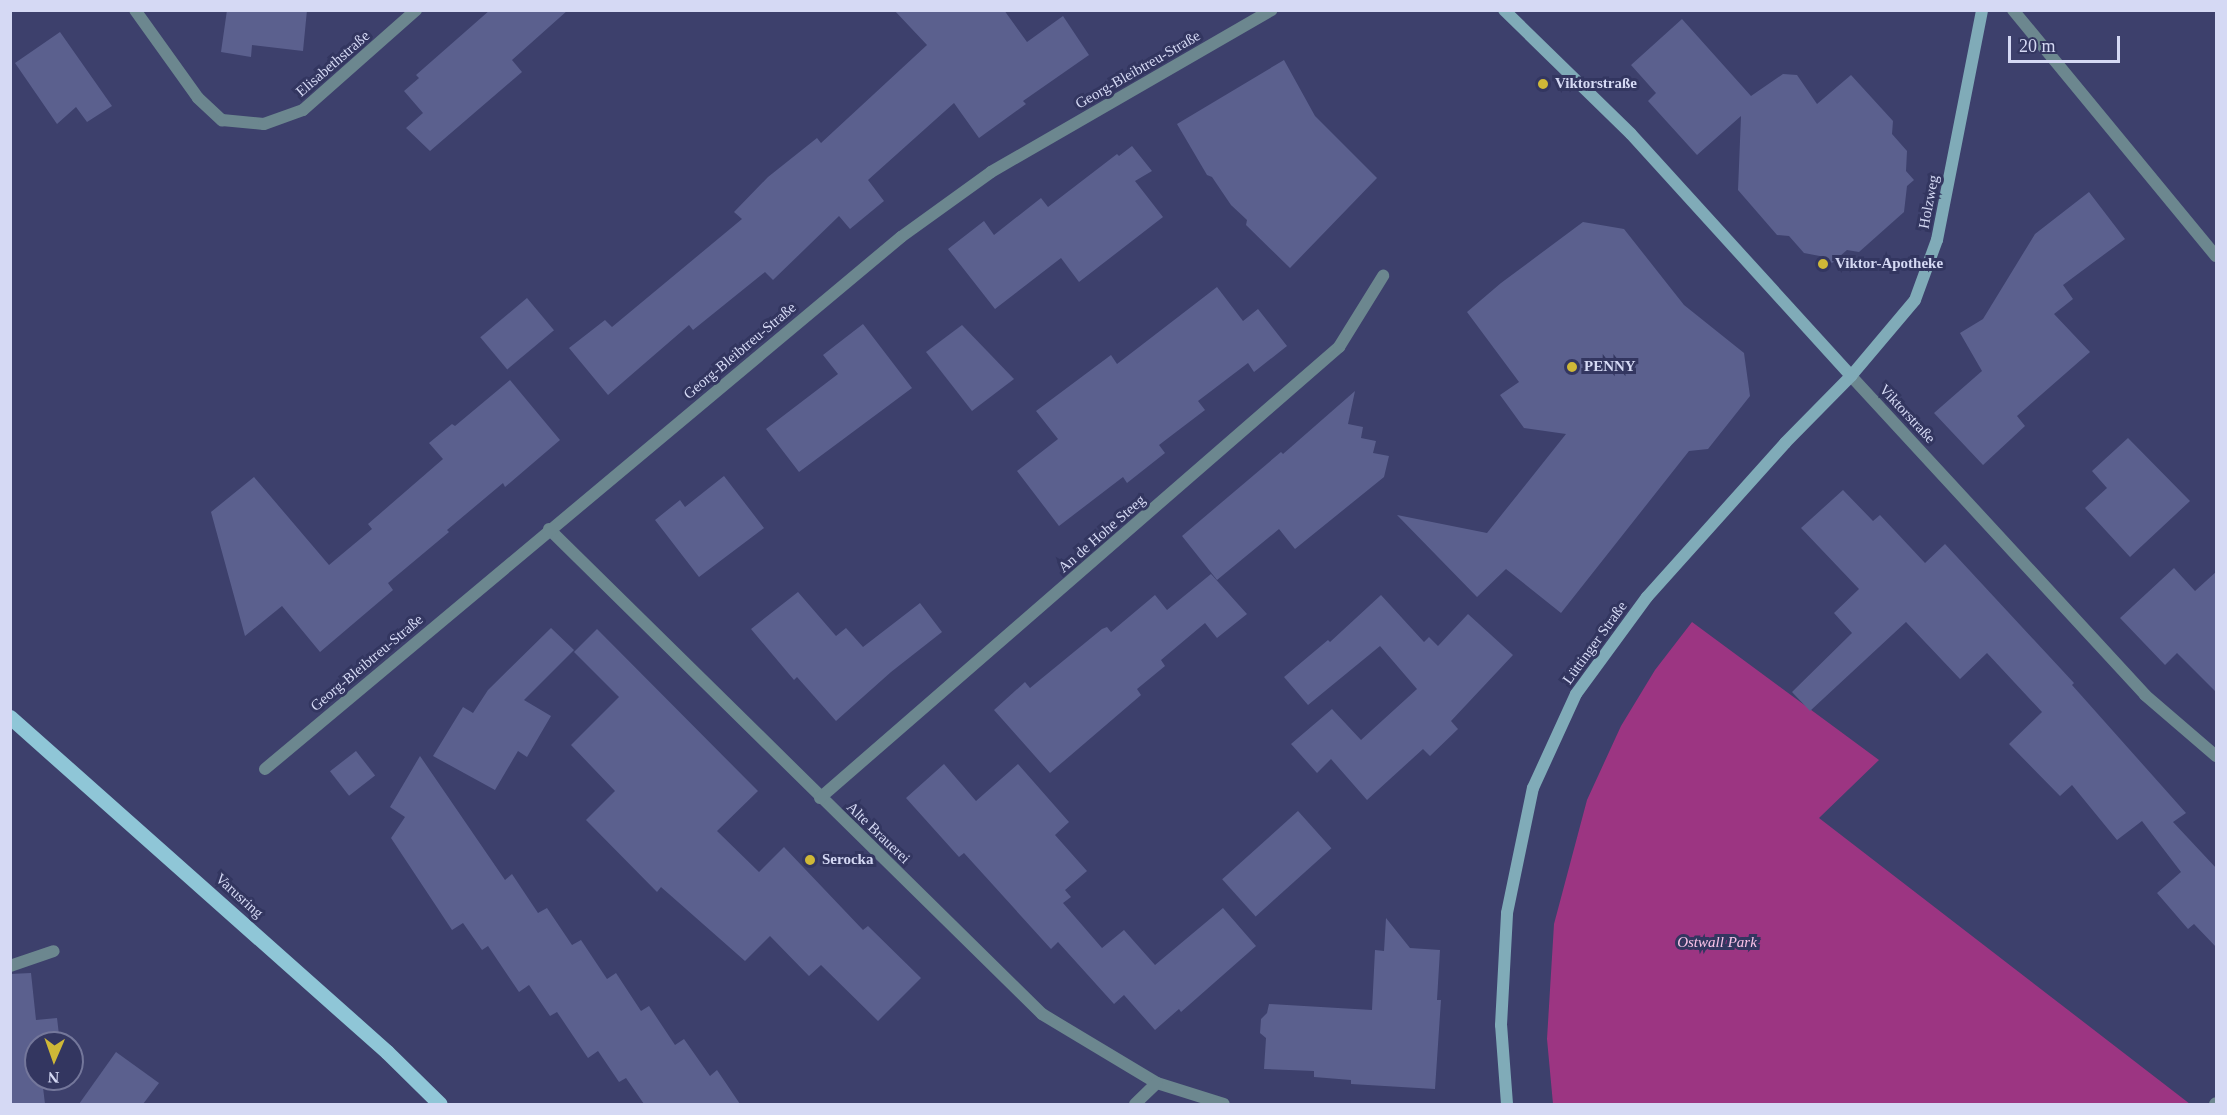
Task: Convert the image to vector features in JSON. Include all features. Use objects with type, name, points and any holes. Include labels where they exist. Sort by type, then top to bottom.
[{"type":"main road","name":"Varusring","points":[[10,717],[387,1052],[440,1104]]},
{"type":"street","name":"Elisabethstraße","points":[[135,10],[198,98],[222,120],[264,124],[303,110],[416,10]]},
{"type":"street","name":"Georg-Bleibtreu-Straße","points":[[265,769],[549,529],[901,237],[982,179],[1272,10]]},
{"type":"street","name":"Viktorstraße","points":[[1504,10],[1630,134],[2145,695],[2217,756]]},
{"type":"street","name":"Holzweg","points":[[1851,376],[1915,300],[1933,250],[1982,10]]},
{"type":"street","points":[[2013,10],[2217,256]]},
{"type":"street","name":"An de Hohe Steeg","points":[[820,798],[1339,347],[1383,276]]},
{"type":"street","name":"Lüttinger Straße","points":[[1507,1104],[1501,1025],[1507,913],[1533,788],[1576,694],[1647,597],[1785,443],[1851,376]]},
{"type":"street","name":"Alte Brauerei","points":[[549,529],[1041,1014],[1157,1083],[1224,1104]]},
{"type":"street","points":[[10,966],[54,951]]},
{"type":"street","points":[[1136,1104],[1157,1083]]},
{"type":"green space","name":"Ostwall Park","points":[[1692,622],[1879,760],[1819,818],[2190,1104],[1553,1104],[1547,1039],[1554,924],[1587,800],[1621,726],[1655,670]]},
{"type":"building","points":[[227,10],[307,10],[303,51],[252,45],[251,57],[221,52]]},
{"type":"building","points":[[490,10],[568,10],[512,60],[522,72],[430,151],[406,128],[423,113],[404,91],[419,78],[416,75]]},
{"type":"building","points":[[894,10],[1004,10],[1027,42],[1063,16],[1089,55],[1023,101],[1026,104],[979,138],[954,103],[868,180],[884,201],[850,229],[839,216],[773,280],[765,272],[693,330],[689,325],[608,395],[569,348],[605,320],[612,327],[742,219],[734,212],[768,177],[817,138],[821,143],[927,45]]},
{"type":"building","points":[[1682,19],[1751,96],[1783,74],[1797,75],[1817,104],[1851,75],[1893,121],[1892,134],[1907,151],[1906,171],[1914,180],[1907,186],[1904,212],[1859,252],[1847,250],[1832,263],[1825,257],[1804,253],[1789,236],[1777,235],[1738,190],[1741,116],[1697,155],[1648,101],[1656,93],[1631,65]]},
{"type":"building","points":[[60,32],[112,106],[87,122],[76,107],[57,124],[15,63]]},
{"type":"building","points":[[1284,60],[1315,116],[1377,178],[1290,268],[1246,225],[1247,220],[1231,205],[1212,177],[1207,175],[1177,124]]},
{"type":"building","points":[[1132,146],[1152,171],[1135,181],[1163,217],[1079,282],[1061,258],[995,309],[948,249],[984,221],[994,235],[1041,198],[1048,207],[1117,154],[1119,156]]},
{"type":"building","points":[[2089,192],[2125,239],[2063,285],[2073,299],[2054,314],[2090,352],[2017,416],[2025,426],[1983,465],[1934,413],[1982,371],[1960,333],[1983,319],[2035,234]]},
{"type":"building","points":[[1583,222],[1624,229],[1684,305],[1744,353],[1750,396],[1708,449],[1689,451],[1561,613],[1506,569],[1477,597],[1397,515],[1487,533],[1566,434],[1524,428],[1500,395],[1519,382],[1467,312],[1501,283]]},
{"type":"building","points":[[1217,287],[1243,321],[1258,309],[1287,346],[1254,372],[1248,363],[1198,401],[1205,410],[1159,445],[1165,453],[1127,483],[1123,477],[1059,526],[1017,471],[1058,439],[1036,411],[1111,355],[1117,364]]},
{"type":"building","points":[[527,298],[554,330],[507,369],[480,337]]},
{"type":"building","points":[[863,324],[912,388],[799,472],[766,429],[838,374],[823,355]]},
{"type":"building","points":[[962,325],[1014,379],[972,411],[926,352]]},
{"type":"building","points":[[510,380],[560,440],[505,487],[503,483],[447,530],[449,532],[388,583],[393,590],[320,652],[282,606],[245,636],[211,512],[254,477],[329,565],[372,529],[368,524],[443,459],[429,443],[452,424],[455,426]]},
{"type":"building","points":[[1355,391],[1348,424],[1363,427],[1361,438],[1376,441],[1373,453],[1389,456],[1384,477],[1295,549],[1279,529],[1217,580],[1182,536],[1281,452],[1283,454]]},
{"type":"building","points":[[2128,438],[2190,501],[2130,557],[2085,508],[2107,488],[2092,471]]},
{"type":"building","points":[[724,476],[764,528],[699,577],[655,520],[680,500],[685,507]]},
{"type":"building","points":[[1843,490],[1873,521],[1880,515],[1925,563],[1945,544],[2074,683],[2072,685],[2186,813],[2173,822],[2217,869],[2217,948],[2194,924],[2188,929],[2157,893],[2181,872],[2142,821],[2117,840],[2072,785],[2060,796],[2009,744],[2042,712],[1987,653],[1960,679],[1906,622],[1810,711],[1792,692],[1852,633],[1834,613],[1859,589],[1801,528]]},
{"type":"building","points":[[2174,568],[2195,591],[2217,571],[2217,693],[2177,653],[2165,665],[2120,618]]},
{"type":"building","points":[[1211,574],[1247,614],[1217,638],[1205,623],[1161,660],[1165,666],[1137,689],[1141,695],[1050,773],[994,710],[1025,682],[1030,688],[1102,629],[1107,627],[1111,632],[1155,595],[1167,610]]},
{"type":"building","points":[[798,592],[836,636],[846,628],[863,647],[920,603],[942,632],[891,672],[836,721],[797,677],[794,680],[751,629]]},
{"type":"building","points":[[1381,595],[1424,642],[1429,637],[1438,646],[1468,614],[1513,655],[1451,721],[1458,729],[1430,756],[1423,749],[1367,800],[1331,759],[1317,773],[1291,744],[1332,709],[1361,740],[1417,689],[1380,646],[1308,705],[1284,677],[1328,640],[1330,642]]},
{"type":"building","points":[[551,628],[574,650],[524,700],[551,716],[527,757],[518,751],[495,790],[433,756],[463,707],[473,713],[488,690]]},
{"type":"building","points":[[597,629],[758,791],[717,831],[759,872],[784,847],[863,930],[868,926],[921,978],[878,1021],[821,965],[809,976],[770,936],[745,961],[661,887],[657,892],[586,820],[615,791],[571,745],[619,697],[574,652]]},
{"type":"building","points":[[356,751],[375,775],[349,796],[330,771]]},
{"type":"building","points":[[420,756],[505,880],[512,874],[538,913],[547,908],[572,945],[581,940],[607,979],[616,973],[641,1011],[649,1006],[675,1045],[684,1039],[710,1076],[717,1070],[740,1104],[644,1104],[626,1078],[619,1082],[598,1051],[588,1058],[557,1012],[550,1016],[529,985],[519,992],[488,946],[482,950],[463,923],[452,930],[391,838],[405,817],[390,807]]},
{"type":"building","points":[[944,764],[976,801],[1018,764],[1069,822],[1055,835],[1087,871],[1065,890],[1071,897],[1063,903],[1102,948],[1124,930],[1155,965],[1223,908],[1256,946],[1181,1012],[1179,1009],[1155,1030],[1124,995],[1114,1004],[1058,942],[1051,949],[964,853],[959,857],[906,798]]},
{"type":"building","points":[[1298,811],[1331,848],[1256,916],[1222,879]]},
{"type":"building","points":[[1386,918],[1410,948],[1440,950],[1437,1000],[1441,1000],[1435,1089],[1351,1084],[1351,1080],[1314,1077],[1314,1071],[1264,1069],[1266,1038],[1260,1033],[1261,1019],[1267,1013],[1269,1004],[1372,1010],[1375,950],[1384,951]]},
{"type":"building","points":[[31,973],[36,1020],[57,1018],[59,1031],[24,1031],[24,1091],[43,1091],[45,1104],[10,1104],[10,974]]},
{"type":"building","points":[[116,1052],[159,1083],[143,1104],[79,1104]]},
{"type":"place","name":"Viktorstraße","points":[[1543,84]]},
{"type":"place","name":"Viktor-Apotheke","points":[[1823,264]]},
{"type":"place","name":"PENNY","points":[[1572,367]]},
{"type":"place","name":"Serocka","points":[[810,860]]}]
